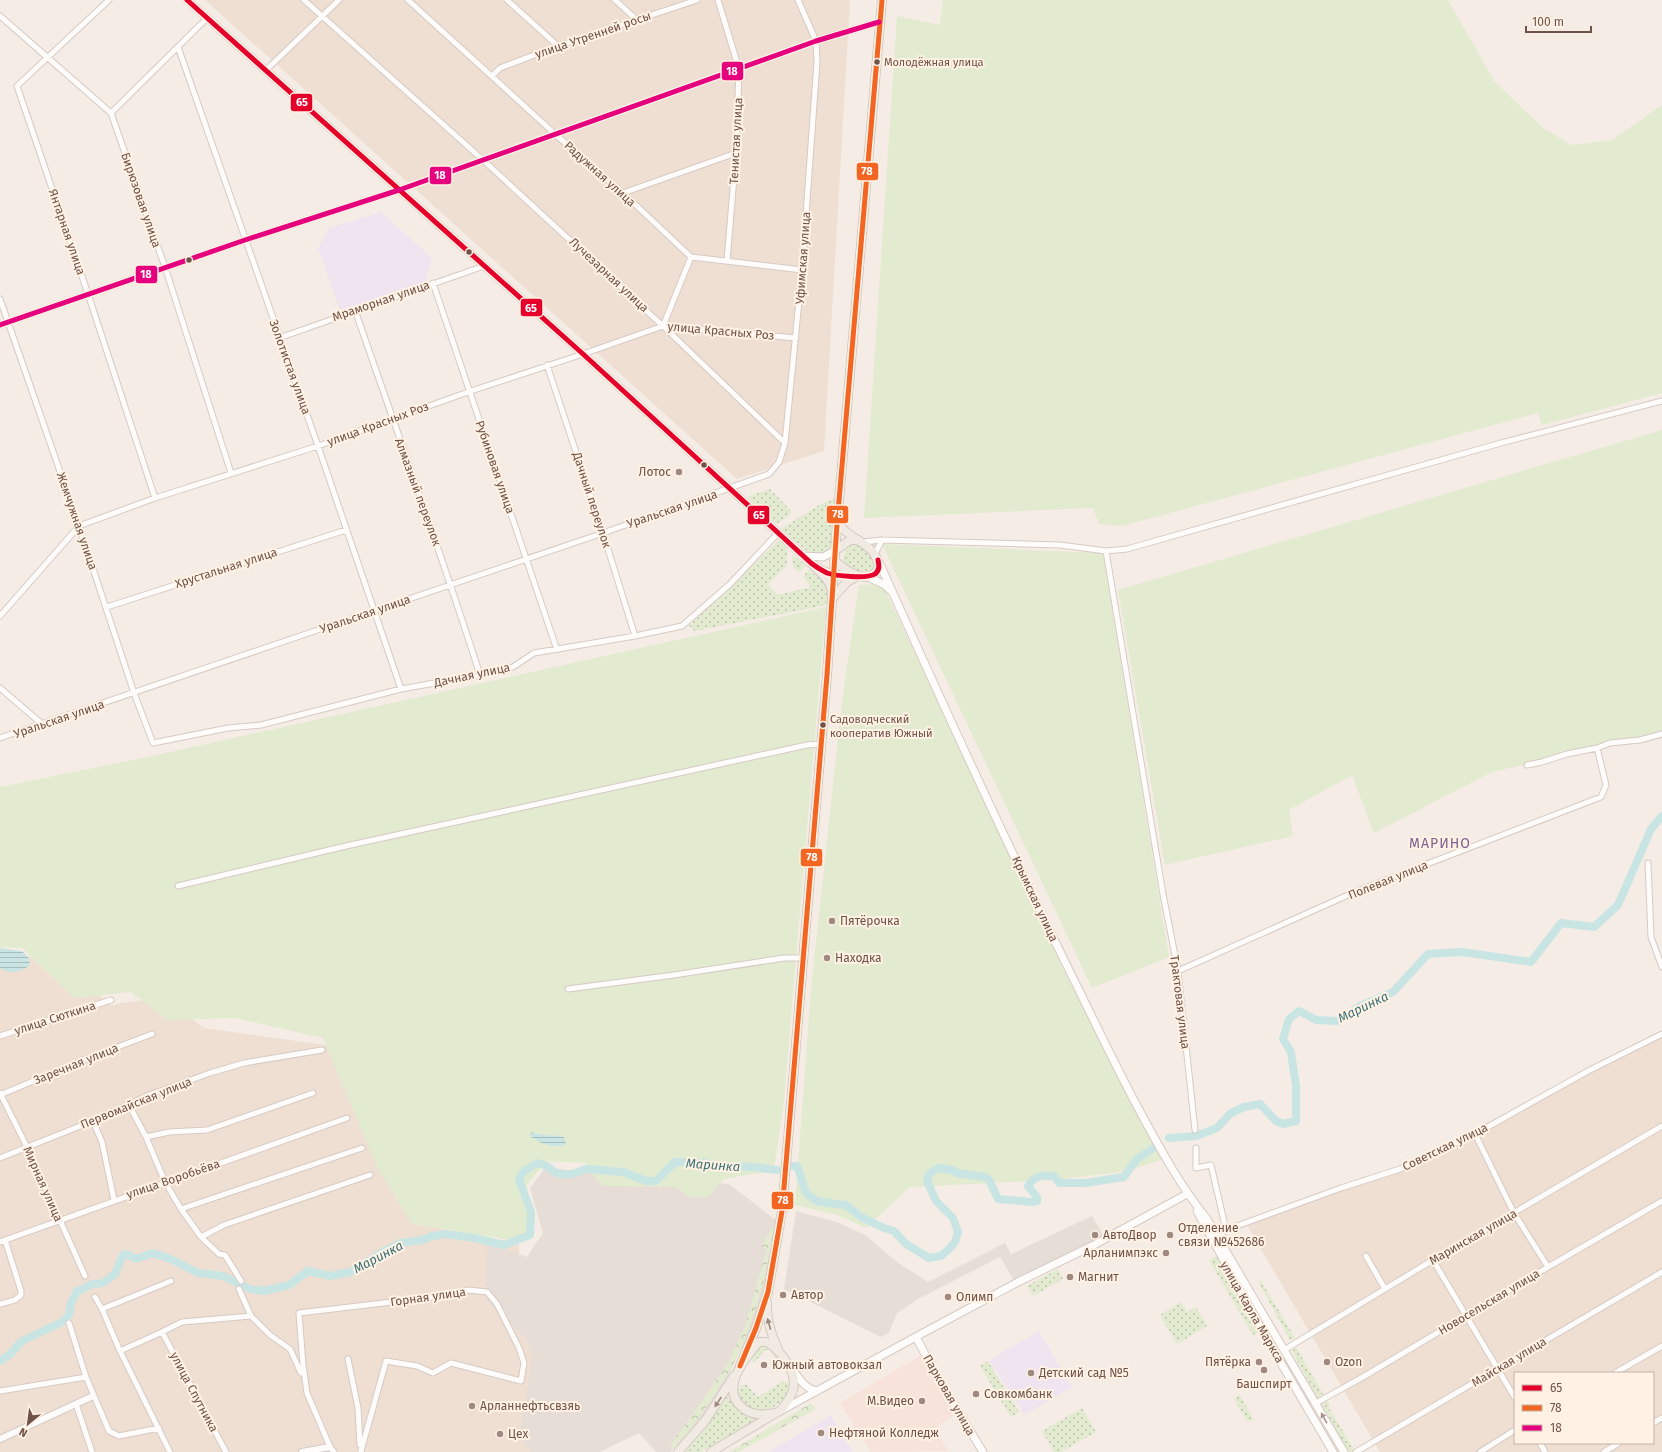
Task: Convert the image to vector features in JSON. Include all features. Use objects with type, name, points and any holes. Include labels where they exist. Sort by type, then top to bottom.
[{"type":"main road","points":[[187,0],[583,354],[804,556],[826,579],[832,588],[832,599]]},
{"type":"main road","points":[[768,1292],[753,1335],[739,1367],[733,1390],[737,1402],[746,1410],[757,1415],[778,1412],[790,1397],[794,1387],[793,1376],[771,1333],[767,1318],[768,1292],[782,1211],[820,744],[827,675],[837,524],[882,0]]},
{"type":"main road","points":[[837,524],[872,549],[877,557],[879,567],[874,574],[868,577]]},
{"type":"main road","points":[[804,556],[823,557],[850,540],[860,541]]},
{"type":"main road","name":"Крымская улица","points":[[877,557],[925,666],[1045,922],[1121,1076],[1165,1158],[1189,1196]]},
{"type":"main road","points":[[835,561],[848,572],[857,576]]},
{"type":"main road","points":[[811,563],[834,575],[868,577],[884,585],[893,593]]},
{"type":"main road","points":[[832,599],[846,582],[857,576]]},
{"type":"main road","points":[[711,1452],[778,1412],[1018,1282],[1189,1196]]},
{"type":"main road","name":"улица Карла Маркса","points":[[1189,1196],[1218,1236],[1344,1452]]},
{"type":"main road","name":"улица Карла Маркса","points":[[1189,1196],[1219,1254],[1333,1452]]},
{"type":"main road","name":"Парковая улица","points":[[916,1337],[936,1375],[983,1452]]},
{"type":"main road","points":[[678,1452],[705,1421],[739,1367],[759,1342],[767,1342],[784,1358],[804,1386],[811,1390],[817,1391]]},
{"type":"main road","points":[[1290,1378],[1299,1373]]},
{"type":"street","name":"Янтарная улица","points":[[109,0],[17,86],[88,294],[155,498]]},
{"type":"street","name":"Лучезарная улица","points":[[304,0],[664,326],[785,443]]},
{"type":"street","points":[[265,71],[339,0]]},
{"type":"street","name":"Радужная улица","points":[[408,0],[555,134],[623,193],[691,257]]},
{"type":"street","points":[[507,0],[558,46]]},
{"type":"street","points":[[614,0],[638,20]]},
{"type":"street","name":"улица Утренней росы","points":[[492,76],[500,68],[558,46],[697,0]]},
{"type":"street","name":"Тенистая улица","points":[[718,0],[739,69],[736,152],[727,261]]},
{"type":"street","name":"Уфимская улица","points":[[730,488],[769,474],[779,462],[785,443],[802,270],[817,62],[816,41],[798,0]]},
{"type":"street","points":[[0,16],[111,113],[207,18]]},
{"type":"street","points":[[0,325],[165,267],[399,190],[816,41],[879,22]]},
{"type":"street","name":"Золотистая улица","points":[[178,47],[318,446],[401,689]]},
{"type":"street","name":"Бирюзовая улица","points":[[111,113],[165,267],[232,473]]},
{"type":"street","points":[[623,193],[736,152]]},
{"type":"street","points":[[664,326],[691,257],[802,270]]},
{"type":"street","name":"Мраморная улица","points":[[279,338],[355,310],[484,266]]},
{"type":"street","name":"Рубиновая улица","points":[[433,283],[468,392],[527,558],[557,650]]},
{"type":"street","name":"Жемчужная улица","points":[[0,299],[107,607],[134,693],[153,743]]},
{"type":"street","name":"Алмазный переулок","points":[[355,310],[451,584],[480,675]]},
{"type":"street","name":"улица Красных Роз","points":[[0,616],[79,526],[155,498],[318,446],[392,418],[664,326],[796,338]]},
{"type":"street","name":"Дачный переулок","points":[[547,365],[603,532],[635,636]]},
{"type":"street","points":[[860,541],[882,540],[1060,545],[1106,551],[1127,549],[1501,443],[1662,401]]},
{"type":"street","name":"Уральская улица","points":[[0,738],[375,611],[730,488]]},
{"type":"street","name":"Хрустальная улица","points":[[107,607],[346,530]]},
{"type":"street","name":"Дачная улица","points":[[153,743],[228,728],[261,726],[401,689],[480,675],[513,667],[534,653],[635,636],[682,626],[730,584],[778,533]]},
{"type":"street","points":[[877,557],[882,540]]},
{"type":"street","name":"Трактовая улица","points":[[1106,551],[1160,875],[1178,971],[1195,1130]]},
{"type":"street","points":[[0,688],[42,724]]},
{"type":"street","points":[[1527,765],[1567,754],[1597,748],[1610,743],[1640,740],[1662,734]]},
{"type":"street","points":[[178,886],[544,802],[794,747],[820,744]]},
{"type":"street","name":"Полевая улица","points":[[1178,971],[1357,891],[1601,797],[1606,785],[1597,748]]},
{"type":"street","points":[[1648,863],[1651,937],[1662,966]]},
{"type":"street","points":[[568,989],[674,975],[784,958],[803,958]]},
{"type":"street","name":"улица Сюткина","points":[[0,1036],[111,1000]]},
{"type":"street","name":"Заречная улица","points":[[0,1094],[152,1034]]},
{"type":"street","name":"Советская улица","points":[[1218,1236],[1226,1230],[1338,1189],[1400,1169],[1475,1134],[1588,1071],[1662,1034]]},
{"type":"street","name":"Первомайская улица","points":[[0,1158],[93,1121],[149,1095],[210,1074],[244,1063],[322,1050]]},
{"type":"street","points":[[146,1138],[169,1132],[207,1130],[313,1093]]},
{"type":"street","name":"Мирная улица","points":[[0,1094],[27,1147],[84,1276]]},
{"type":"street","points":[[129,1105],[146,1138],[165,1182],[181,1209],[201,1237],[219,1254],[225,1254],[241,1281]]},
{"type":"street","name":"улица Воробьёва","points":[[3,1241],[59,1219],[347,1118]]},
{"type":"street","points":[[93,1121],[102,1142],[114,1200]]},
{"type":"street","name":"Маринская улица","points":[[1284,1350],[1432,1260],[1662,1126]]},
{"type":"street","points":[[1475,1134],[1514,1213],[1548,1267]]},
{"type":"street","points":[[181,1209],[362,1148]]},
{"type":"street","points":[[1196,1148],[1196,1168],[1211,1165],[1226,1230]]},
{"type":"street","points":[[201,1237],[224,1225],[370,1175]]},
{"type":"street","name":"Новосельская улица","points":[[1316,1403],[1363,1377],[1662,1201]]},
{"type":"street","points":[[0,1304],[15,1300],[21,1295],[21,1291],[3,1241]]},
{"type":"street","points":[[1366,1256],[1385,1289]]},
{"type":"street","points":[[1432,1260],[1514,1396]]},
{"type":"street","name":"Майская улица","points":[[1356,1452],[1662,1272]]},
{"type":"street","points":[[102,1309],[171,1281]]},
{"type":"street","points":[[239,1289],[251,1316],[270,1334],[290,1349],[299,1366],[308,1392],[332,1449],[302,1452]]},
{"type":"street","name":"Горная улица","points":[[308,1392],[303,1365],[298,1313],[434,1297],[469,1290],[487,1292],[498,1304],[519,1348],[524,1363],[521,1381],[451,1363],[433,1373],[417,1366],[386,1361],[361,1452]]},
{"type":"street","points":[[95,1297],[170,1452]]},
{"type":"street","points":[[120,1351],[182,1322],[251,1316]]},
{"type":"street","points":[[69,1323],[93,1396],[109,1431],[119,1436],[159,1428]]},
{"type":"street","name":"улица Спутника","points":[[162,1332],[226,1452]]},
{"type":"street","points":[[1617,1372],[1662,1346]]},
{"type":"street","points":[[348,1359],[358,1408],[361,1452]]},
{"type":"street","points":[[0,1391],[86,1377]]},
{"type":"street","points":[[0,1439],[93,1396]]},
{"type":"street","points":[[76,1404],[92,1452]]},
{"type":"street","points":[[1480,1452],[1514,1431]]},
{"type":"street","points":[[1604,1452],[1617,1444]]},
{"type":"shaded area","points":[[205,0],[850,0],[824,451],[737,479]]},
{"type":"shaded area","points":[[381,212],[432,258],[426,281],[340,310],[318,248],[329,228]]},
{"type":"shaded area","points":[[0,948],[73,970],[110,1005],[165,997],[204,1028],[355,1049],[429,1216],[450,1236],[519,1242],[520,1307],[562,1452],[0,1452]]},
{"type":"shaded area","points":[[1662,1032],[1662,1452],[1380,1452],[1245,1222],[1405,1165]]},
{"type":"shaded area","points":[[545,1168],[729,1184],[777,1221],[770,1267],[752,1327],[721,1390],[687,1437],[670,1452],[656,1452],[639,1433],[600,1452],[531,1452],[520,1434],[533,1356],[525,1337],[486,1300],[487,1243],[527,1257],[543,1233],[530,1188]]},
{"type":"shaded area","points":[[796,1211],[837,1222],[865,1235],[897,1262],[928,1282],[1005,1243],[1011,1254],[1092,1216],[1104,1237],[1015,1282],[1000,1257],[920,1298],[897,1313],[889,1333],[881,1337],[784,1289]]},
{"type":"shaded area","name":"Детский сад №5","points":[[1039,1331],[1072,1387],[1025,1415],[989,1360]]},
{"type":"shaded area","points":[[920,1356],[954,1415],[935,1428],[948,1451],[871,1452],[840,1403]]},
{"type":"shaded area","name":"Нефтяной Колледж","points":[[831,1415],[853,1452],[768,1452]]},
{"type":"green space","points":[[943,0],[1448,0],[1495,82],[1542,127],[1571,145],[1612,140],[1662,105],[1662,393],[1542,425],[1538,413],[1122,526],[1099,524],[1093,508],[864,518],[897,16],[940,25]]},
{"type":"green space","points":[[1662,430],[1662,733],[1492,772],[1374,833],[1352,775],[1289,810],[1293,836],[1165,865],[1118,590]]},
{"type":"green space","points":[[770,489],[790,510],[790,515],[776,524],[747,497]]},
{"type":"green space","points":[[835,498],[832,546],[822,554],[809,553],[781,529],[819,505]]},
{"type":"green space","points":[[779,540],[787,548],[787,565],[768,585],[778,595],[811,587],[803,576],[809,570],[825,584],[827,588],[826,605],[695,631],[689,626]]},
{"type":"green space","points":[[855,544],[861,545],[876,558],[875,569],[866,572],[858,572],[843,562],[848,548]]},
{"type":"green space","points":[[882,544],[1103,553],[1169,957],[1092,988]]},
{"type":"green space","points":[[792,554],[806,565],[799,572],[793,567]]},
{"type":"green space","points":[[878,584],[886,592],[1065,973],[1166,1158],[1127,1171],[1054,1180],[910,1187],[866,1228],[837,1215],[795,1205],[811,989],[842,701],[859,585]]},
{"type":"green space","points":[[826,607],[783,1110],[775,1162],[772,1171],[724,1179],[707,1198],[689,1197],[676,1187],[602,1186],[585,1163],[547,1161],[525,1187],[531,1203],[533,1215],[530,1227],[522,1242],[412,1224],[377,1167],[323,1038],[235,1018],[167,1020],[131,992],[74,998],[22,948],[0,947],[0,787],[148,757]]},
{"type":"green space","points":[[772,1227],[775,1227],[764,1279],[753,1318],[742,1347],[734,1363],[706,1408],[673,1449],[670,1446],[728,1364],[744,1328],[767,1249],[762,1247]]},
{"type":"green space","points":[[1217,1256],[1261,1331],[1253,1335],[1209,1260]]},
{"type":"green space","points":[[1058,1269],[1063,1279],[1033,1296],[1027,1286]]},
{"type":"green space","points":[[1260,1279],[1295,1338],[1290,1340],[1259,1283]]},
{"type":"green space","points":[[1181,1302],[1187,1312],[1196,1307],[1207,1326],[1177,1344],[1160,1315]]},
{"type":"green space","points":[[765,1346],[771,1348],[782,1367],[779,1372],[775,1371],[774,1369],[777,1362],[770,1350],[765,1350],[755,1362],[752,1361],[753,1355],[756,1351]]},
{"type":"green space","points":[[1296,1347],[1323,1394],[1317,1398],[1292,1351]]},
{"type":"green space","points":[[988,1361],[1019,1412],[1011,1417],[980,1366]]},
{"type":"green space","points":[[782,1382],[787,1382],[790,1385],[789,1392],[774,1407],[768,1410],[762,1411],[750,1408],[740,1401],[738,1396],[738,1391],[741,1385],[747,1385],[758,1397]]},
{"type":"green space","points":[[728,1390],[731,1401],[738,1410],[747,1416],[758,1419],[701,1452],[685,1452],[712,1416]]},
{"type":"green space","points":[[1239,1394],[1254,1420],[1248,1422],[1234,1399]]},
{"type":"green space","points":[[1327,1401],[1330,1405],[1329,1408],[1354,1450],[1352,1452],[1349,1452],[1321,1404]]},
{"type":"green space","points":[[811,1403],[816,1409],[738,1452],[729,1452]]},
{"type":"green space","points":[[1082,1408],[1096,1432],[1061,1452],[1054,1452],[1042,1431]]},
{"type":"water","points":[[0,948],[22,951],[29,958],[30,965],[15,972],[0,968]]},
{"type":"water","points":[[531,1132],[564,1137],[566,1144],[556,1146],[547,1145],[530,1136]]},
{"type":"waterway","name":"Маринка","points":[[1169,1138],[1196,1136],[1217,1128],[1231,1113],[1244,1107],[1260,1104],[1276,1121],[1283,1124],[1296,1121],[1296,1086],[1291,1052],[1283,1039],[1289,1019],[1299,1011],[1316,1020],[1338,1021],[1360,1006],[1393,992],[1428,954],[1462,952],[1531,962],[1561,923],[1594,927],[1618,905],[1651,829],[1662,816]]},
{"type":"waterway","name":"Маринка","points":[[793,1166],[797,1166],[806,1193],[815,1200],[846,1205],[861,1217],[894,1231],[906,1244],[929,1258],[941,1256],[949,1249],[955,1242],[958,1232],[953,1218],[936,1201],[927,1181],[930,1173],[939,1168],[952,1170],[957,1173],[984,1177],[989,1180],[998,1199],[1032,1202],[1037,1201],[1037,1197],[1028,1186],[1039,1176],[1054,1176],[1059,1183],[1085,1183],[1124,1177],[1137,1159],[1152,1149]]},
{"type":"waterway","name":"Маринка","points":[[0,1361],[9,1355],[22,1341],[62,1322],[69,1315],[71,1303],[77,1291],[92,1284],[101,1283],[115,1274],[123,1255],[126,1254],[136,1259],[153,1253],[173,1260],[198,1273],[223,1276],[250,1289],[264,1291],[289,1285],[308,1271],[330,1276],[351,1272],[382,1252],[400,1243],[422,1240],[432,1236],[446,1234],[474,1238],[504,1245],[530,1235],[531,1212],[519,1179],[523,1172],[537,1163],[547,1166],[554,1172],[562,1174],[572,1174],[586,1169],[623,1172],[646,1181],[656,1181],[675,1162],[704,1163],[719,1166],[753,1167],[777,1170]]},
{"type":"transit line","name":"65","points":[[187,0],[583,354],[811,563],[823,571],[831,574],[844,576],[871,576],[878,571],[878,560]]},
{"type":"transit line","name":"78","points":[[740,1366],[756,1328],[768,1292],[782,1211],[827,675],[837,524],[882,0]]},
{"type":"transit line","name":"18","points":[[0,325],[245,240],[399,190],[816,41],[879,22]]},
{"type":"place","name":"Молодёжная улица","points":[[877,62]]},
{"type":"place","name":"Лотос","points":[[679,472]]},
{"type":"place","name":"Садоводческий кооператив Южный","points":[[823,725]]},
{"type":"place","name":"Пятёрочка","points":[[832,921]]},
{"type":"place","name":"Находка","points":[[827,958]]},
{"type":"place","name":"АвтоДвор","points":[[1095,1235]]},
{"type":"place","name":"Отделение связи №452686","points":[[1170,1235]]},
{"type":"place","name":"Арланимпэкс","points":[[1166,1253]]},
{"type":"place","name":"Магнит","points":[[1070,1277]]},
{"type":"place","name":"Автор","points":[[783,1295]]},
{"type":"place","name":"Олимп","points":[[948,1297]]},
{"type":"place","name":"Пятёрка","points":[[1259,1362]]},
{"type":"place","name":"Ozon","points":[[1327,1362]]},
{"type":"place","name":"Южный автовокзал","points":[[764,1365]]},
{"type":"place","name":"Башспирт","points":[[1264,1370]]},
{"type":"place","name":"Детский сад №5","points":[[1031,1373]]},
{"type":"place","name":"Совкомбанк","points":[[976,1394]]},
{"type":"place","name":"М.Видео","points":[[922,1401]]},
{"type":"place","name":"Арланнефтьсвзяь","points":[[472,1406]]},
{"type":"place","name":"Нефтяной Колледж","points":[[821,1433]]},
{"type":"place","name":"Цех","points":[[500,1434]]},
{"type":"district","name":"МАРИНО","points":[[1440,843]]}]
